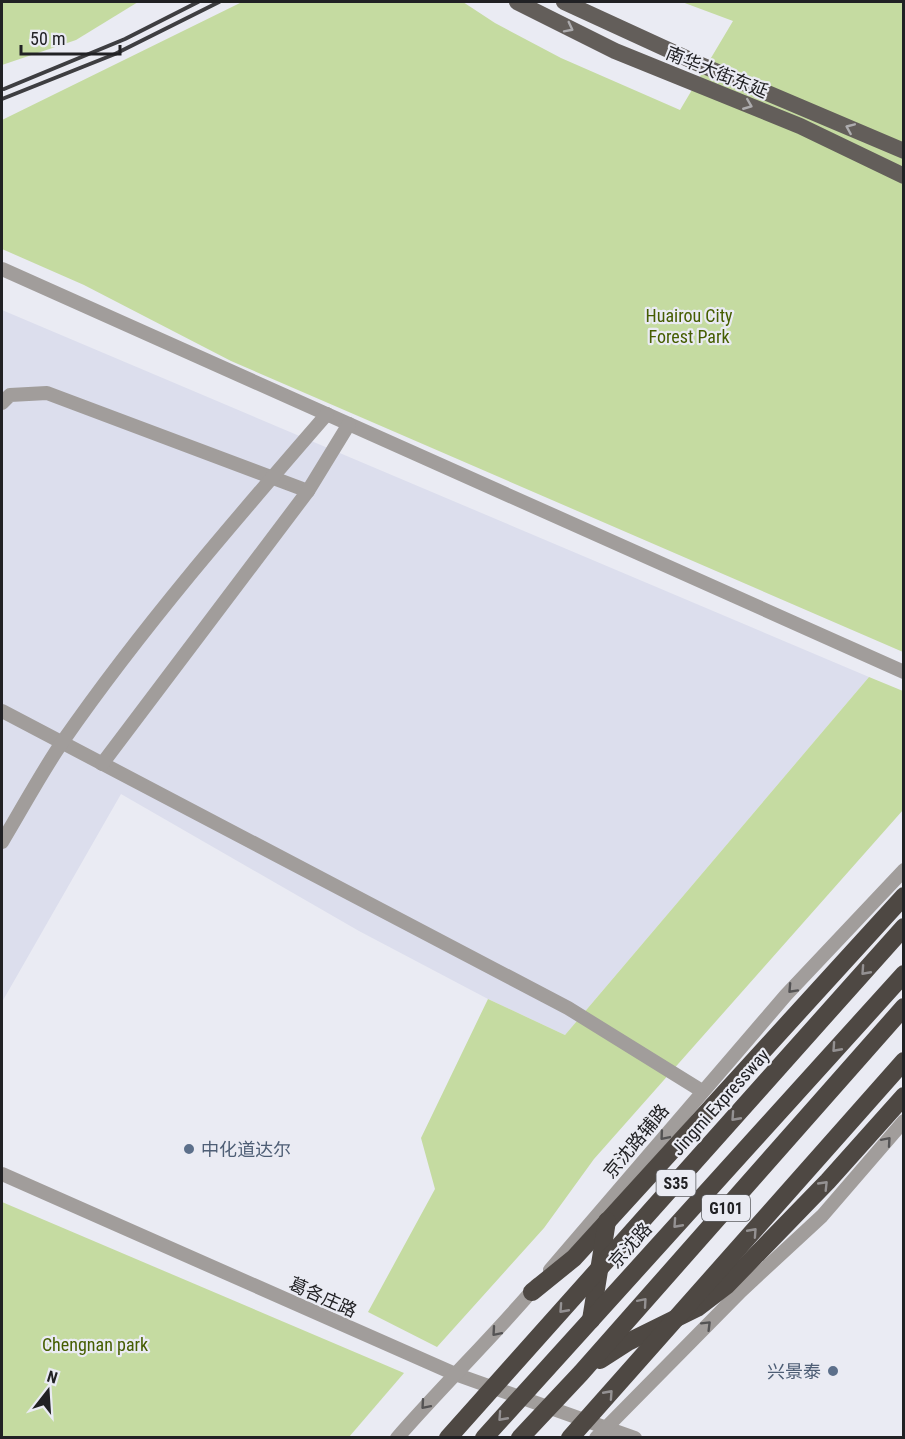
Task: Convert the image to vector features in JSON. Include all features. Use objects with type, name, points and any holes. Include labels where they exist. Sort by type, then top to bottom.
[{"type":"highway","points":[[532,1292],[574,1258],[607,1219],[903,896]]},
{"type":"highway","name":"Jingmi Expressway","points":[[448,1437],[903,927]]},
{"type":"highway","name":"京沈路","points":[[484,1437],[903,974]]},
{"type":"highway","name":"G101","points":[[520,1437],[581,1373],[903,1007]]},
{"type":"highway","points":[[570,1437],[903,1061]]},
{"type":"highway","points":[[581,1373],[628,1342],[697,1308],[727,1285],[828,1181],[903,1096]]},
{"type":"highway","points":[[591,1320],[607,1219]]},
{"type":"main road","name":"南华大街东延","points":[[517,2],[615,51],[800,126],[903,176]]},
{"type":"main road","name":"南华大街东延","points":[[564,2],[699,64],[903,151]]},
{"type":"street","points":[[2,269],[903,672]]},
{"type":"street","points":[[2,403],[10,394],[47,393],[308,491]]},
{"type":"street","points":[[2,842],[62,743],[118,664],[327,414]]},
{"type":"street","points":[[102,764],[308,491],[349,424]]},
{"type":"street","points":[[2,711],[568,1008],[702,1091]]},
{"type":"street","name":"京沈路辅路","points":[[397,1437],[455,1374],[487,1344],[786,995],[903,870]]},
{"type":"street","points":[[596,1437],[741,1291],[822,1215],[903,1121]]},
{"type":"street","name":"葛各庄路","points":[[2,1174],[455,1374],[635,1437]]},
{"type":"shaded area","points":[[2,310],[869,677],[565,1035],[488,999],[359,931],[121,794],[2,1002]]},
{"type":"green space","points":[[2,2],[138,2],[76,40],[2,65]]},
{"type":"green space","name":"Huairou City Forest Park","points":[[242,2],[463,2],[495,23],[561,58],[680,110],[733,21],[682,2],[903,2],[903,652],[231,361],[84,285],[2,249],[2,120]]},
{"type":"green space","points":[[869,677],[903,691],[903,810],[594,1159],[544,1228],[437,1347],[368,1312],[435,1189],[421,1138],[488,999],[565,1035]]},
{"type":"green space","name":"Chengnan park","points":[[2,1202],[404,1373],[349,1437],[2,1437]]},
{"type":"railway","points":[[4,89],[125,39],[198,2]]},
{"type":"railway","points":[[2,99],[115,54],[219,2]]},
{"type":"place","name":"中化道达尔","points":[[189,1149]]},
{"type":"place","name":"兴景泰","points":[[833,1371]]}]
